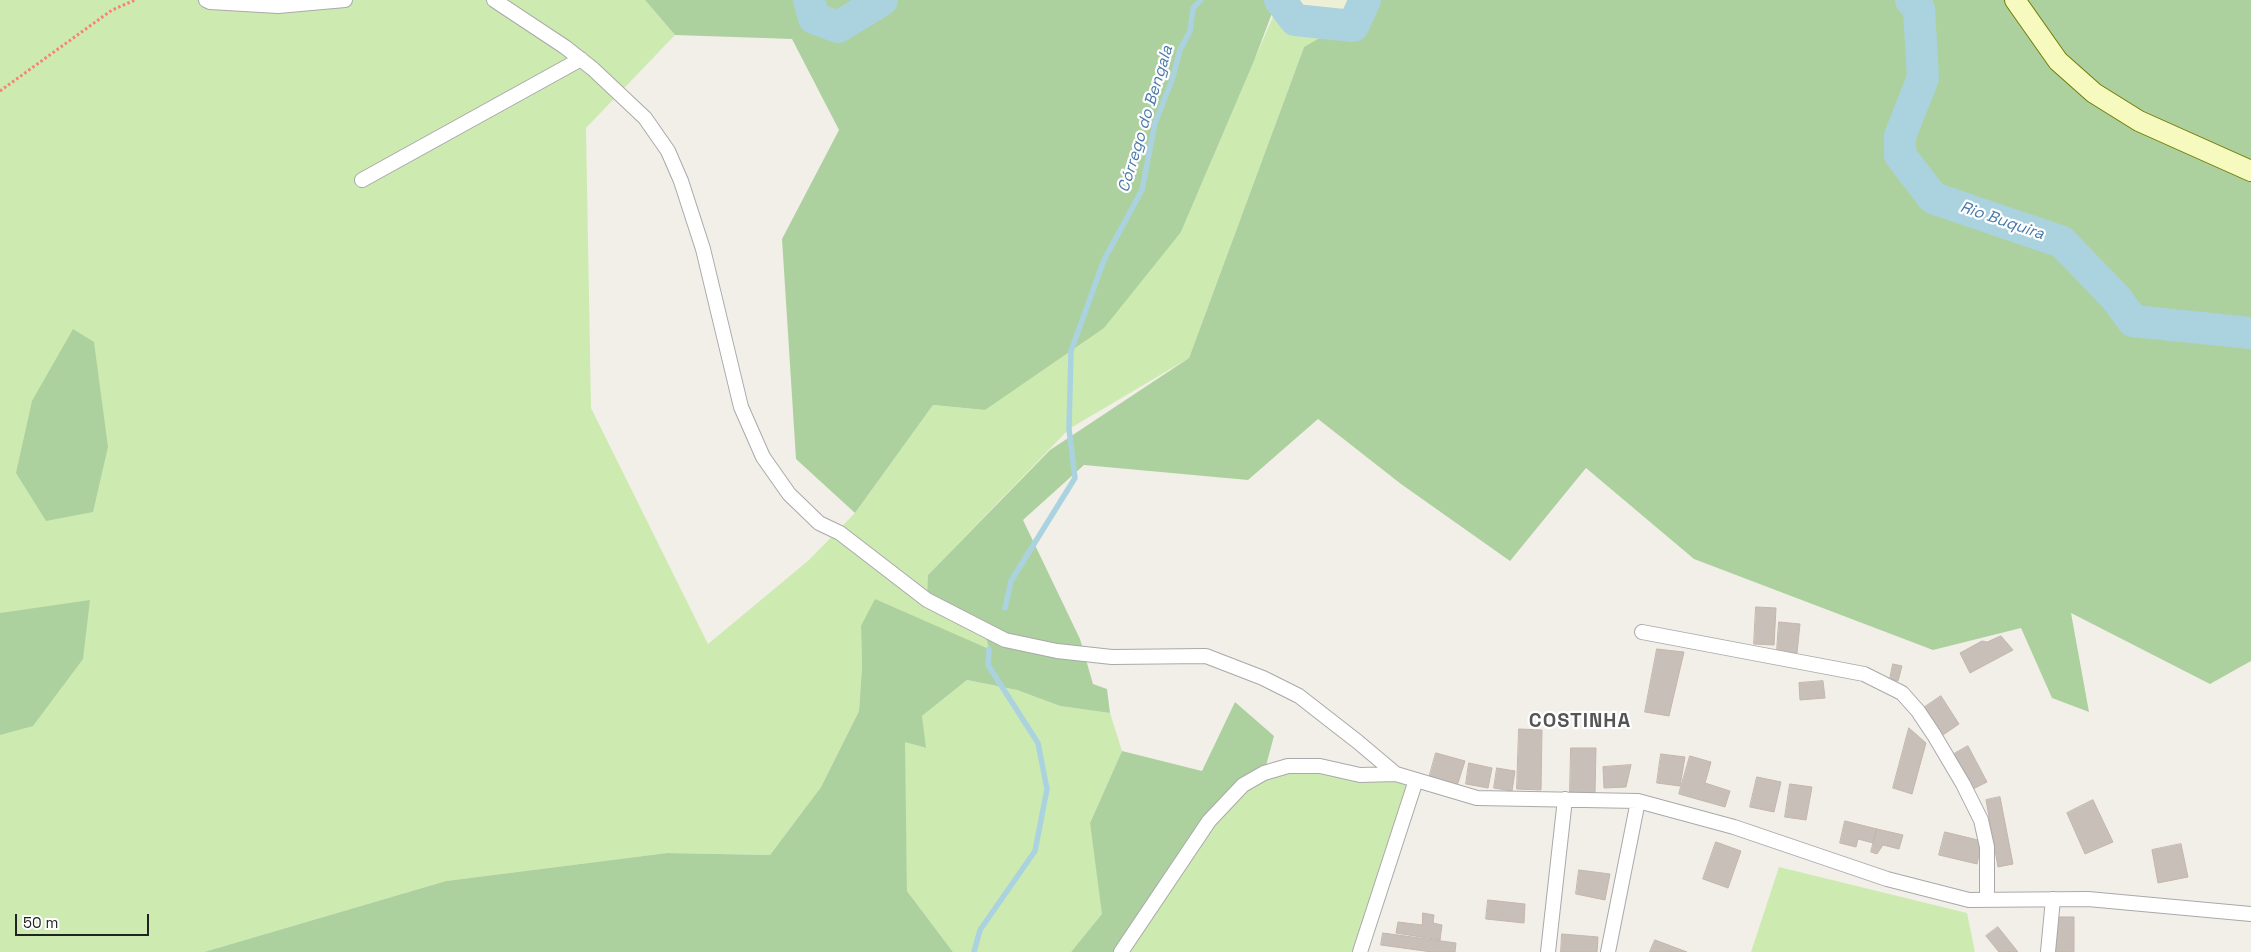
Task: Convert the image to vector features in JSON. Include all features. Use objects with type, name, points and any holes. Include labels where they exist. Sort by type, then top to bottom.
[{"type":"main road","points":[[2015,0],[2058,61],[2094,93],[2139,121],[2251,171]]},
{"type":"street","points":[[206,0],[210,2],[278,6],[345,0]]},
{"type":"street","points":[[494,0],[581,59],[645,118],[668,151],[681,181],[703,249],[741,408],[762,457],[789,494],[819,523],[840,533],[927,600],[1006,640],[1057,651],[1112,657],[1206,656],[1264,678],[1299,696],[1396,774]]},
{"type":"street","points":[[362,180],[581,59]]},
{"type":"street","points":[[1642,632],[1864,674],[1902,693],[1918,711],[1934,735],[1963,784],[1981,820],[1987,847],[1987,900]]},
{"type":"street","points":[[1121,952],[1209,821],[1243,785],[1264,773],[1288,766],[1320,766],[1360,775],[1396,774],[1477,798],[1638,801],[1734,827],[1887,879],[1969,900],[2088,899],[2251,914]]},
{"type":"street","points":[[1360,952],[1416,780]]},
{"type":"street","points":[[1548,952],[1565,800]]},
{"type":"street","points":[[1608,952],[1638,801]]},
{"type":"street","points":[[2048,952],[2054,899]]},
{"type":"path","points":[[0,91],[112,10],[135,0]]},
{"type":"green space","points":[[0,0],[645,0],[675,35],[586,128],[591,408],[708,644],[809,560],[855,513],[933,405],[985,410],[1181,232],[1280,0],[1295,20],[1353,26],[1304,47],[1189,358],[1069,429],[928,575],[985,629],[989,649],[957,636],[861,626],[862,667],[859,711],[821,787],[770,855],[667,853],[446,881],[204,952],[0,952]]},
{"type":"green space","points":[[645,0],[1277,0],[1254,61],[1181,232],[1104,328],[985,410],[933,405],[855,513],[796,459],[782,239],[839,130],[792,39],[675,35]]},
{"type":"green space","points":[[1280,0],[1365,0],[1353,26],[1295,20]]},
{"type":"green space","points":[[1365,0],[2251,0],[2251,177],[2179,148],[2251,182],[2251,661],[2210,684],[2071,613],[2089,712],[2052,698],[2021,628],[1933,650],[1694,559],[1586,468],[1510,561],[1401,484],[1318,419],[1248,480],[1084,465],[1023,520],[1080,639],[1093,684],[1107,689],[1110,713],[1060,706],[1017,690],[967,680],[922,716],[926,748],[905,742],[907,891],[953,952],[204,952],[446,881],[667,853],[770,855],[821,787],[859,711],[862,667],[861,626],[875,599],[989,649],[984,629],[927,600],[928,575],[1050,450],[1189,358],[1304,47],[1358,16]]},
{"type":"green space","points":[[73,329],[94,342],[108,447],[93,512],[46,521],[16,473],[32,401]]},
{"type":"green space","points":[[90,600],[83,659],[33,726],[0,735],[0,613]]},
{"type":"green space","points":[[967,680],[1017,690],[1060,706],[1110,713],[1122,751],[1090,823],[1103,914],[1071,952],[953,952],[907,891],[904,741],[925,748],[922,716]]},
{"type":"green space","points":[[1235,702],[1274,736],[1264,773],[1243,785],[1121,952],[1071,952],[1102,914],[1090,823],[1122,751],[1202,771]]},
{"type":"green space","points":[[1288,766],[1416,780],[1360,952],[1121,952],[1243,785]]},
{"type":"green space","points":[[1779,867],[1967,913],[1975,952],[1751,952]]},
{"type":"building","points":[[1756,607],[1776,608],[1774,645],[1754,644]]},
{"type":"building","points":[[1779,622],[1800,624],[1797,653],[1777,651]]},
{"type":"building","points":[[2001,636],[2013,650],[1970,673],[1960,653],[1982,641],[1987,642]]},
{"type":"building","points":[[1657,649],[1684,652],[1669,716],[1645,712]]},
{"type":"building","points":[[1893,664],[1902,666],[1898,681],[1890,679]]},
{"type":"building","points":[[1823,681],[1825,698],[1800,700],[1799,683]]},
{"type":"building","points":[[1941,696],[1959,724],[1940,737],[1922,709]]},
{"type":"building","points":[[1909,728],[1926,743],[1912,794],[1893,788]]},
{"type":"building","points":[[1519,729],[1542,730],[1541,790],[1517,789]]},
{"type":"building","points":[[1968,746],[1987,782],[1973,789],[1954,754]]},
{"type":"building","points":[[1571,748],[1596,748],[1595,793],[1570,792]]},
{"type":"building","points":[[1436,753],[1465,761],[1457,786],[1429,778]]},
{"type":"building","points":[[1661,754],[1685,757],[1680,786],[1657,783]]},
{"type":"building","points":[[1690,756],[1711,762],[1705,783],[1730,791],[1725,807],[1679,794]]},
{"type":"building","points":[[1469,763],[1492,768],[1488,788],[1466,784]]},
{"type":"building","points":[[1631,765],[1626,787],[1604,788],[1603,767]]},
{"type":"building","points":[[1497,768],[1515,771],[1512,791],[1494,788]]},
{"type":"building","points":[[1757,777],[1781,782],[1774,812],[1750,807]]},
{"type":"building","points":[[1790,784],[1812,787],[1806,820],[1785,817]]},
{"type":"building","points":[[2000,797],[2013,864],[1998,867],[1986,800]]},
{"type":"building","points":[[2093,800],[2113,842],[2085,854],[2067,813]]},
{"type":"building","points":[[1845,821],[1877,829],[1873,843],[1858,839],[1856,847],[1840,843]]},
{"type":"building","points":[[1877,829],[1903,835],[1899,849],[1883,845],[1877,854],[1871,852]]},
{"type":"building","points":[[1945,832],[1982,841],[1977,864],[1939,855]]},
{"type":"building","points":[[1716,842],[1741,851],[1728,888],[1703,879]]},
{"type":"building","points":[[2181,844],[2188,877],[2158,883],[2152,850]]},
{"type":"building","points":[[1579,870],[1610,874],[1605,900],[1576,894]]},
{"type":"building","points":[[1488,900],[1525,904],[1524,923],[1486,919]]},
{"type":"building","points":[[1423,913],[1434,915],[1433,923],[1442,925],[1440,940],[1396,933],[1398,922],[1422,925]]},
{"type":"building","points":[[2056,917],[2074,917],[2074,952],[2056,952]]},
{"type":"building","points":[[1998,927],[2018,952],[1999,952],[1986,936]]},
{"type":"building","points":[[1383,933],[1456,943],[1455,952],[1432,952],[1381,945]]},
{"type":"building","points":[[1562,934],[1598,937],[1597,952],[1561,952]]},
{"type":"building","points":[[1655,940],[1687,952],[1650,952]]},
{"type":"waterway","name":"Rio Buquira","points":[[809,0],[814,18],[838,27],[882,0]]},
{"type":"waterway","name":"Córrego do Bengala","points":[[1005,608],[1011,581],[1075,478],[1069,429],[1071,351],[1104,260],[1142,190],[1155,123],[1172,80],[1180,50],[1190,31],[1193,8],[1201,0]]},
{"type":"waterway","name":"Rio Buquira","points":[[1280,0],[1295,20],[1353,26],[1365,0]]},
{"type":"waterway","name":"Rio Buquira","points":[[1911,0],[1919,9],[1923,78],[1900,136],[1900,155],[1933,198],[2062,242],[2116,298],[2133,321],[2251,333]]},
{"type":"waterway","name":"Córrego do Bengala","points":[[974,952],[980,930],[1035,851],[1047,789],[1038,743],[988,665],[989,649]]},
{"type":"district","name":"COSTINHA","points":[[1580,722]]}]
